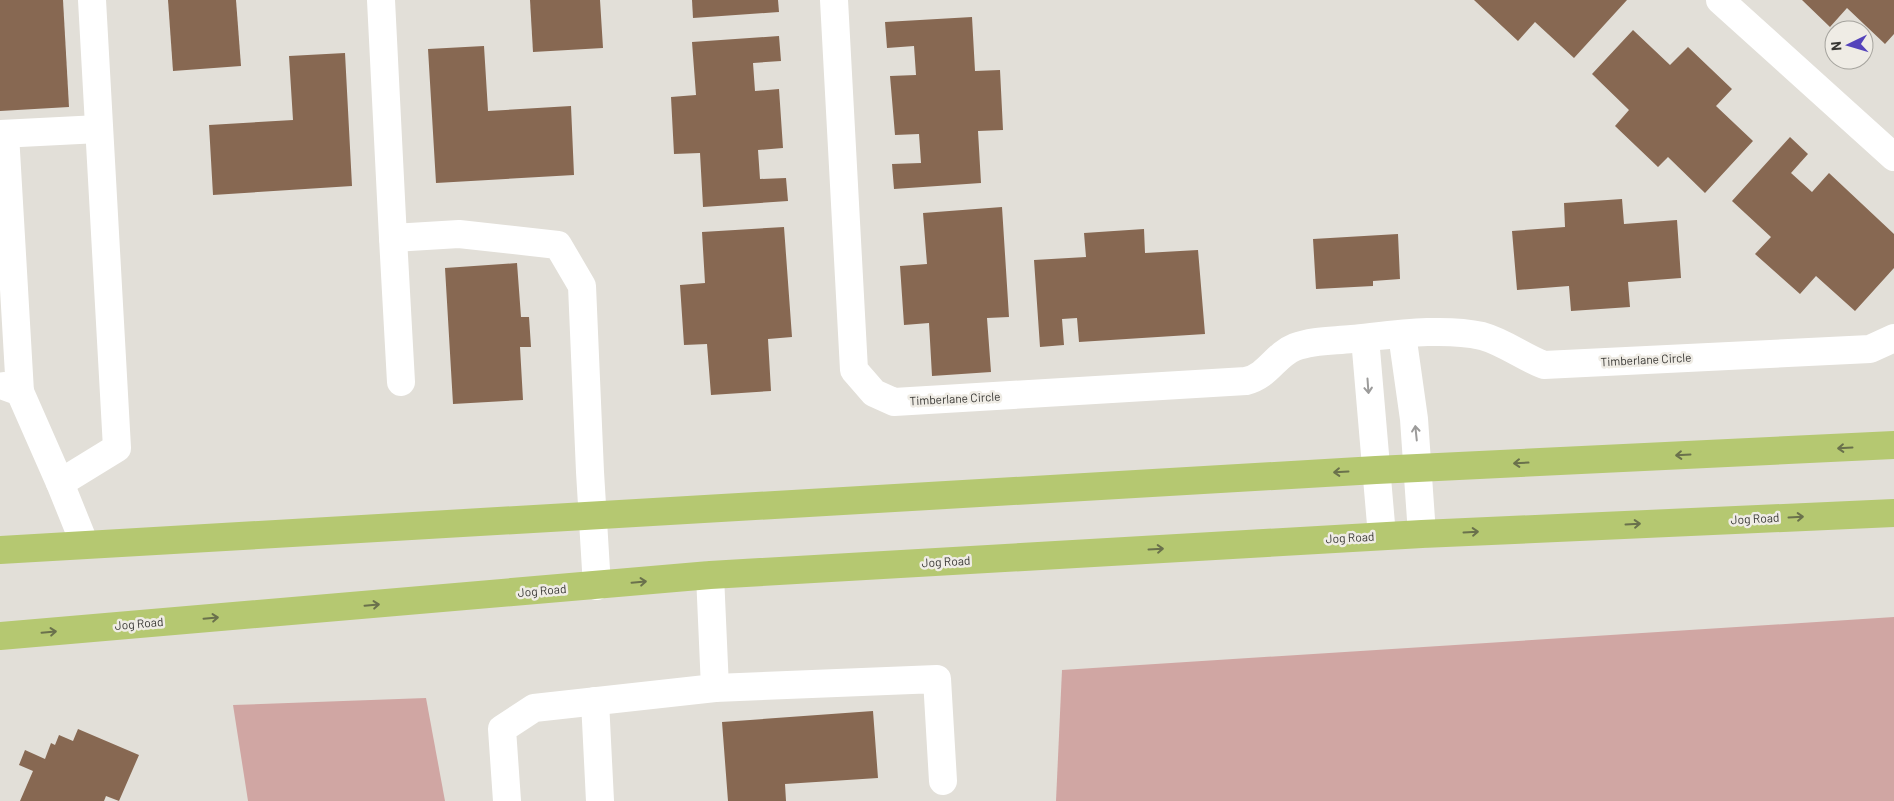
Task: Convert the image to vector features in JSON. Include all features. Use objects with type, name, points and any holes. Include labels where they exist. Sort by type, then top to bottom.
[{"type":"main road","points":[[0,550],[1419,467],[1894,446]]},
{"type":"main road","name":"Jog Road","points":[[0,636],[710,575],[1382,536],[1894,513]]},
{"type":"street","points":[[60,483],[117,448],[92,0]]},
{"type":"street","points":[[381,0],[401,382]]},
{"type":"street","name":"Timberlane Circle","points":[[834,0],[854,370],[874,393],[894,402],[1246,381],[1256,379],[1265,373],[1280,356],[1293,348],[1310,343],[1402,334],[1459,333],[1481,336],[1502,343],[1522,357],[1544,365],[1870,349],[1894,338]]},
{"type":"street","points":[[1720,0],[1894,157]]},
{"type":"street","points":[[85,545],[60,483],[10,389],[3,134],[99,129]]},
{"type":"street","points":[[393,238],[459,234],[558,245],[582,286],[597,586]]},
{"type":"street","points":[[1402,334],[1419,467],[1422,534]]},
{"type":"street","points":[[1365,338],[1382,536]]},
{"type":"street","points":[[710,575],[715,688]]},
{"type":"street","points":[[508,801],[502,729],[534,708],[715,688],[937,679],[943,781]]},
{"type":"street","points":[[596,701],[600,801]]},
{"type":"shaded area","points":[[1894,617],[1894,801],[1056,801],[1062,670]]},
{"type":"shaded area","points":[[426,698],[445,801],[248,801],[233,705]]},
{"type":"building","points":[[0,0],[63,0],[69,107],[0,111]]},
{"type":"building","points":[[168,0],[236,0],[241,66],[173,71]]},
{"type":"building","points":[[530,0],[600,0],[603,48],[533,52]]},
{"type":"building","points":[[692,0],[778,0],[779,12],[693,18]]},
{"type":"building","points":[[1474,0],[1627,0],[1574,58],[1535,22],[1518,41]]},
{"type":"building","points":[[1802,0],[1894,0],[1894,34],[1885,44],[1874,34],[1874,20],[1860,20],[1847,8],[1836,20],[1824,21]]},
{"type":"building","points":[[972,17],[975,71],[1000,70],[1003,130],[978,131],[981,183],[894,189],[892,164],[921,163],[919,134],[895,135],[890,76],[916,75],[914,46],[887,48],[885,22]]},
{"type":"building","points":[[1633,30],[1670,65],[1688,47],[1732,89],[1716,106],[1753,141],[1705,193],[1668,157],[1658,167],[1615,126],[1629,110],[1592,74]]},
{"type":"building","points":[[779,36],[781,61],[753,63],[755,91],[779,89],[783,148],[758,150],[760,179],[786,178],[788,201],[703,207],[700,153],[674,154],[671,97],[696,95],[692,42]]},
{"type":"building","points":[[484,46],[488,111],[571,106],[574,175],[436,183],[428,49]]},
{"type":"building","points":[[345,53],[352,186],[213,195],[209,125],[293,120],[289,56]]},
{"type":"building","points":[[1790,137],[1808,154],[1791,173],[1812,192],[1829,173],[1894,234],[1894,268],[1855,311],[1816,276],[1800,294],[1755,254],[1771,237],[1732,201]]},
{"type":"building","points":[[1622,199],[1624,224],[1677,220],[1681,278],[1628,282],[1630,307],[1571,311],[1569,286],[1517,290],[1512,231],[1565,227],[1564,203]]},
{"type":"building","points":[[1002,207],[1009,317],[987,318],[991,372],[932,376],[929,323],[904,325],[900,266],[927,264],[923,213]]},
{"type":"building","points":[[784,227],[792,337],[768,339],[771,391],[711,395],[707,344],[684,345],[680,285],[705,283],[702,232]]},
{"type":"building","points":[[1144,229],[1145,253],[1198,250],[1205,334],[1079,342],[1077,318],[1062,319],[1064,345],[1040,347],[1034,260],[1086,257],[1084,233]]},
{"type":"building","points":[[1398,234],[1400,279],[1373,281],[1373,286],[1316,289],[1313,239]]},
{"type":"building","points":[[517,263],[521,317],[529,317],[531,347],[520,347],[523,400],[453,404],[445,268]]},
{"type":"building","points":[[873,711],[878,778],[785,784],[786,801],[728,801],[722,722]]},
{"type":"building","points":[[78,729],[139,755],[119,801],[106,796],[104,801],[20,801],[33,771],[19,765],[25,750],[45,759],[51,743],[55,745],[59,735],[73,741]]}]
